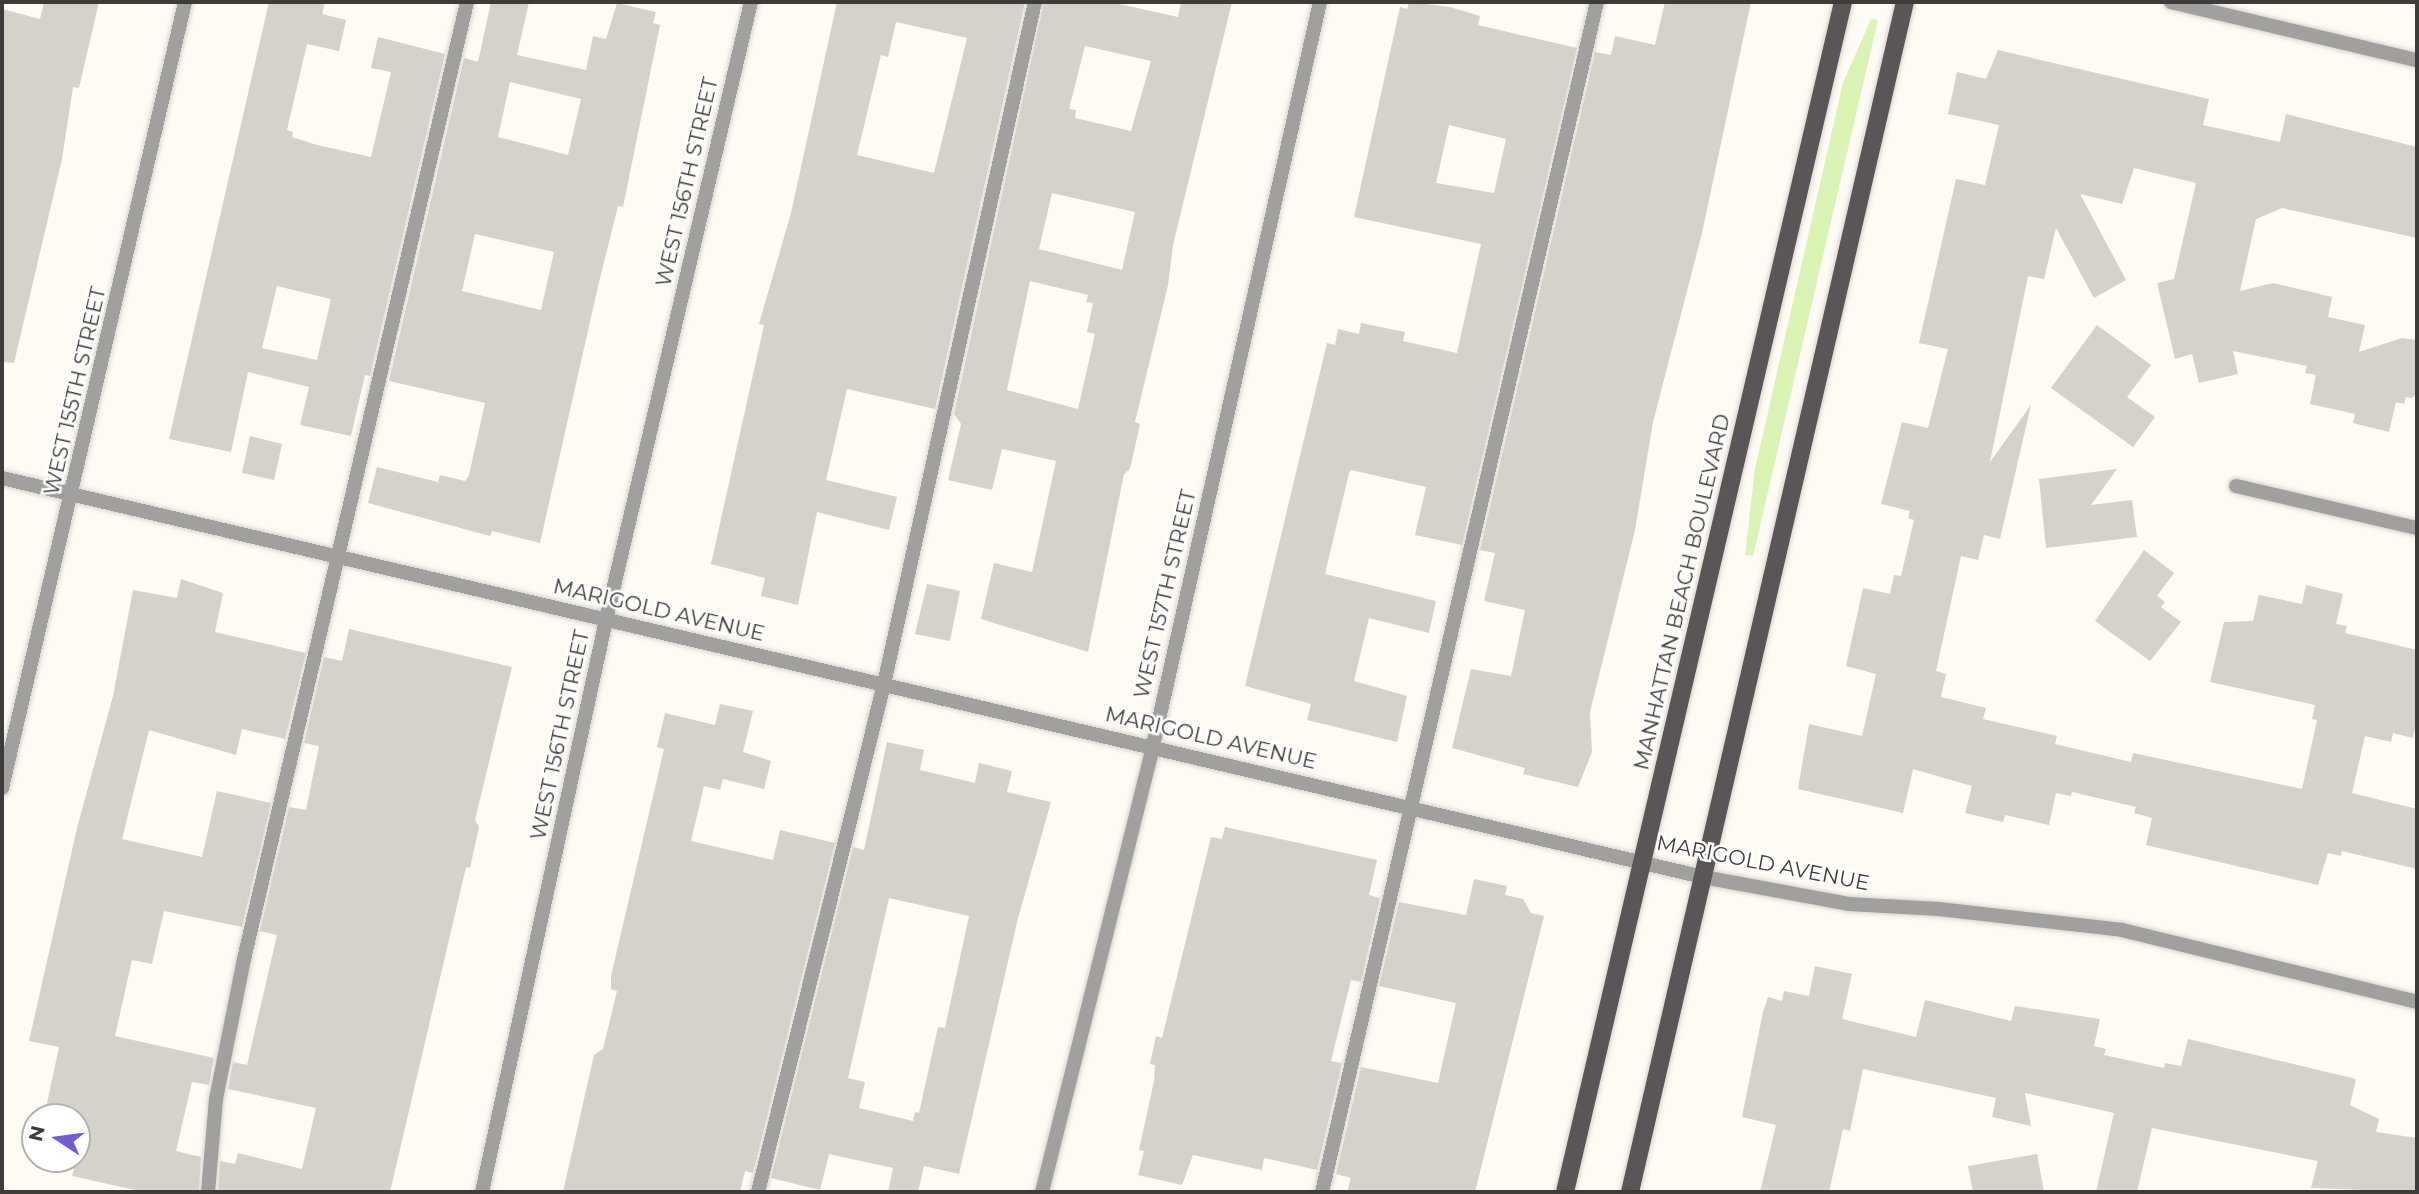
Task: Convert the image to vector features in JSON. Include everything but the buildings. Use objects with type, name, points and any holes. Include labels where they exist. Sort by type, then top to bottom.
[{"type":"main road","name":"MANHATTAN BEACH BOULEVARD","points":[[1564,1192],[1843,2]]},
{"type":"main road","points":[[1630,1192],[1905,2]]},
{"type":"street","name":"WEST 155TH STREET","points":[[2,788],[73,494],[185,2]]},
{"type":"street","points":[[208,1192],[216,1099],[242,971],[467,2]]},
{"type":"street","name":"WEST 156TH STREET","points":[[482,1192],[606,620],[751,2]]},
{"type":"street","points":[[758,1192],[884,684],[1035,2]]},
{"type":"street","name":"WEST 157TH STREET","points":[[1042,1192],[1153,746],[1320,2]]},
{"type":"street","points":[[1322,1192],[1597,2]]},
{"type":"street","points":[[2171,2],[2417,60]]},
{"type":"street","name":"MARIGOLD AVENUE","points":[[2,478],[1703,877],[1849,904],[1939,909],[2122,930],[2417,1002]]},
{"type":"street","points":[[2236,486],[2417,528]]},
{"type":"green space","points":[[1871,19],[1878,20],[1753,556],[1745,555],[1755,469],[1843,83]]}]
